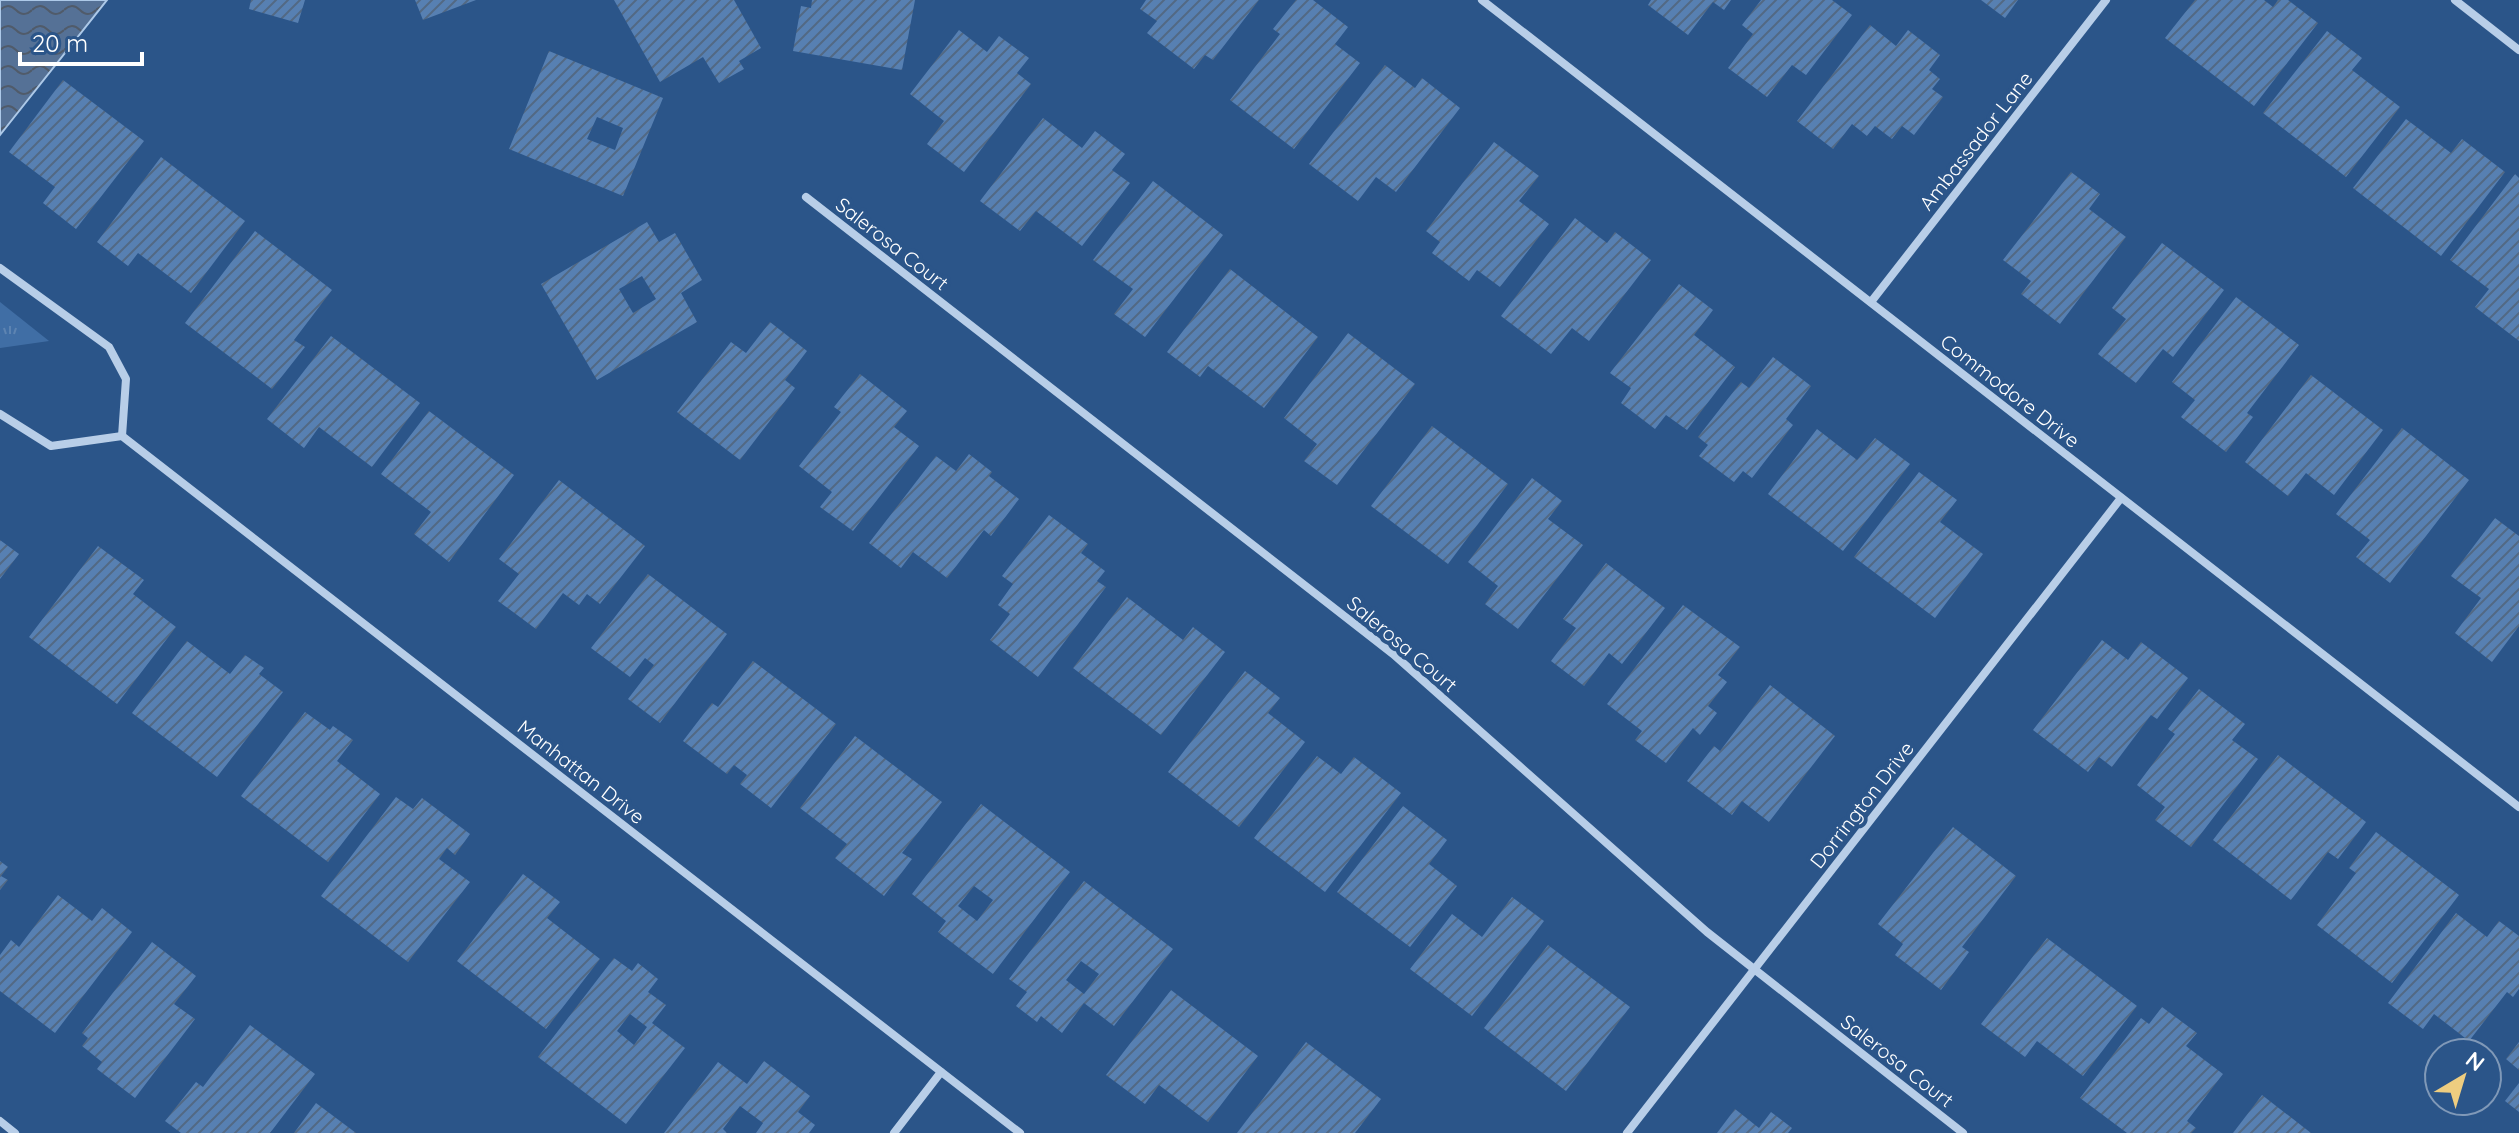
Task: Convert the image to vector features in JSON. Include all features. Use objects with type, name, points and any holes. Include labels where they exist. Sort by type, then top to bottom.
[{"type":"street","name":"Commodore Drive","points":[[1482,0],[2519,807]]},
{"type":"street","name":"Ambassador Lane","points":[[1871,302],[2106,0]]},
{"type":"street","points":[[2455,0],[2519,50]]},
{"type":"street","name":"Salerosa Court","points":[[806,197],[1393,654],[1754,970],[1963,1133]]},
{"type":"street","points":[[0,268],[109,347],[126,379],[122,436],[51,446],[0,414]]},
{"type":"street","name":"Manhattan Drive","points":[[122,436],[1020,1133]]},
{"type":"street","name":"Dorrington Drive","points":[[1627,1133],[2121,498]]},
{"type":"street","points":[[894,1133],[941,1072]]},
{"type":"street","points":[[0,1121],[15,1133]]},
{"type":"green space","points":[[0,302],[49,341],[0,348]]},
{"type":"water","points":[[0,0],[107,0],[0,135]]},
{"type":"building","points":[[251,0],[305,0],[298,23],[249,9]]},
{"type":"building","points":[[415,0],[476,0],[423,20]]},
{"type":"building","points":[[614,0],[734,0],[761,48],[739,61],[744,69],[719,83],[703,57],[660,82]]},
{"type":"building","points":[[812,0],[915,0],[902,70],[793,51],[801,6],[811,8]]},
{"type":"building","points":[[1146,0],[1259,0],[1213,60],[1205,55],[1194,69],[1147,33],[1157,21],[1140,9]]},
{"type":"building","points":[[1296,0],[1313,0],[1348,27],[1335,44],[1360,63],[1294,149],[1230,100],[1280,34],[1273,29]]},
{"type":"building","points":[[1651,0],[1731,0],[1724,10],[1713,2],[1688,35],[1648,5]]},
{"type":"building","points":[[1761,0],[1832,0],[1852,15],[1806,75],[1792,65],[1767,97],[1728,68],[1753,34],[1742,25]]},
{"type":"building","points":[[1981,0],[2018,0],[2005,18]]},
{"type":"building","points":[[2195,0],[2264,0],[2273,7],[2278,0],[2288,0],[2318,23],[2254,106],[2165,38]]},
{"type":"building","points":[[1870,25],[1896,46],[1908,30],[1940,55],[1929,70],[1940,79],[1932,89],[1943,97],[1914,135],[1902,126],[1892,139],[1875,126],[1867,136],[1852,124],[1833,149],[1797,121]]},
{"type":"building","points":[[959,30],[987,52],[999,36],[1029,58],[1017,73],[1031,84],[964,172],[927,144],[944,121],[910,94]]},
{"type":"building","points":[[2327,31],[2362,58],[2352,70],[2400,107],[2346,177],[2263,113]]},
{"type":"building","points":[[549,51],[663,98],[623,196],[509,149]],"holes":[[[597,117],[623,128],[615,150],[587,139]]]},
{"type":"building","points":[[1385,65],[1415,88],[1422,78],[1460,108],[1396,192],[1376,177],[1358,201],[1309,164]]},
{"type":"building","points":[[63,80],[144,141],[76,229],[43,203],[55,187],[9,152]]},
{"type":"building","points":[[1043,118],[1082,148],[1095,131],[1125,154],[1112,170],[1130,183],[1082,246],[1036,211],[1020,231],[980,201]]},
{"type":"building","points":[[2406,119],[2451,153],[2462,139],[2505,172],[2441,256],[2353,188]]},
{"type":"building","points":[[1494,142],[1539,176],[1519,201],[1549,224],[1500,287],[1477,270],[1469,281],[1432,253],[1440,242],[1426,231]]},
{"type":"building","points":[[161,157],[245,221],[191,293],[138,253],[128,266],[97,242]]},
{"type":"building","points":[[2071,172],[2100,194],[2089,209],[2126,237],[2060,324],[2021,294],[2031,281],[2003,260]]},
{"type":"building","points":[[2515,174],[2519,178],[2519,341],[2475,307],[2489,289],[2450,260]]},
{"type":"building","points":[[1153,181],[1223,235],[1145,337],[1114,314],[1133,289],[1093,260]]},
{"type":"building","points":[[1575,218],[1607,243],[1615,232],[1651,260],[1589,341],[1572,328],[1551,354],[1501,316]]},
{"type":"building","points":[[647,222],[659,242],[675,233],[702,280],[681,293],[697,322],[597,380],[541,284]],"holes":[[[642,276],[656,299],[633,313],[619,289]]]},
{"type":"building","points":[[255,231],[332,290],[294,340],[305,347],[272,389],[185,323]]},
{"type":"building","points":[[2162,243],[2224,290],[2173,357],[2163,349],[2136,383],[2098,354],[2126,319],[2112,308]]},
{"type":"building","points":[[1230,269],[1318,337],[1264,408],[1208,366],[1200,377],[1167,352]]},
{"type":"building","points":[[1679,284],[1713,310],[1694,335],[1735,367],[1687,430],[1666,415],[1655,429],[1621,403],[1631,388],[1610,373]]},
{"type":"building","points":[[2236,297],[2299,345],[2247,413],[2253,417],[2226,452],[2181,417],[2195,400],[2172,382]]},
{"type":"building","points":[[770,322],[807,351],[785,380],[795,388],[740,460],[677,412],[731,342],[746,353]]},
{"type":"building","points":[[1348,333],[1415,384],[1337,485],[1304,461],[1317,444],[1284,418]]},
{"type":"building","points":[[331,336],[420,403],[372,467],[319,427],[304,448],[267,419]]},
{"type":"building","points":[[1773,357],[1811,386],[1786,419],[1793,425],[1752,478],[1743,471],[1734,482],[1699,456],[1708,445],[1698,437],[1741,382],[1749,388]]},
{"type":"building","points":[[860,374],[907,411],[894,427],[919,446],[853,531],[820,507],[832,492],[799,466],[841,412],[834,407]]},
{"type":"building","points":[[2311,375],[2383,430],[2334,495],[2306,473],[2288,496],[2245,462]]},
{"type":"building","points":[[429,411],[514,475],[449,562],[414,534],[431,512],[381,474]]},
{"type":"building","points":[[1432,426],[1508,484],[1448,564],[1371,506]]},
{"type":"building","points":[[2402,428],[2469,480],[2390,583],[2356,557],[2370,540],[2336,514]]},
{"type":"building","points":[[1817,429],[1857,460],[1875,438],[1910,464],[1843,551],[1768,494]]},
{"type":"building","points":[[969,454],[992,472],[989,476],[1019,499],[991,536],[984,530],[947,578],[913,552],[901,568],[869,543],[936,456],[956,471]]},
{"type":"building","points":[[1919,472],[1957,500],[1940,522],[1983,554],[1935,618],[1854,557]]},
{"type":"building","points":[[1532,478],[1562,501],[1548,519],[1583,545],[1518,629],[1485,604],[1498,586],[1468,562]]},
{"type":"building","points":[[559,480],[645,546],[600,604],[587,594],[579,605],[563,593],[536,629],[498,601],[519,574],[499,559]]},
{"type":"building","points":[[1049,515],[1088,544],[1081,553],[1105,571],[1097,581],[1106,587],[1038,677],[990,640],[1010,614],[998,605],[1013,584],[1002,576]]},
{"type":"building","points":[[2495,518],[2519,536],[2519,626],[2492,662],[2455,633],[2481,598],[2451,576]]},
{"type":"building","points":[[0,540],[19,554],[0,579]]},
{"type":"building","points":[[98,546],[144,580],[133,594],[176,627],[117,704],[29,637]]},
{"type":"building","points":[[1606,563],[1665,608],[1622,664],[1609,653],[1584,686],[1551,661],[1576,628],[1563,619]]},
{"type":"building","points":[[648,574],[727,634],[660,723],[628,699],[654,665],[645,658],[630,677],[591,648]]},
{"type":"building","points":[[1127,597],[1183,640],[1193,627],[1225,652],[1161,735],[1073,668]]},
{"type":"building","points":[[1683,605],[1740,647],[1718,675],[1727,682],[1708,706],[1717,713],[1700,735],[1693,728],[1666,763],[1635,740],[1642,731],[1607,704]]},
{"type":"building","points":[[2102,640],[2128,660],[2141,642],[2188,678],[2157,719],[2151,715],[2112,767],[2099,757],[2088,772],[2033,730]]},
{"type":"building","points":[[187,641],[230,674],[245,655],[264,668],[259,674],[283,692],[217,777],[132,713]]},
{"type":"building","points":[[753,661],[836,724],[771,808],[740,784],[747,775],[734,765],[727,774],[683,741],[712,703],[718,707]]},
{"type":"building","points":[[1245,671],[1280,698],[1268,713],[1305,742],[1239,827],[1168,772]]},
{"type":"building","points":[[1770,685],[1835,736],[1769,822],[1742,801],[1732,815],[1687,781],[1714,746],[1720,751]]},
{"type":"building","points":[[2199,689],[2245,724],[2232,740],[2258,759],[2191,847],[2155,820],[2165,807],[2137,785],[2175,734],[2168,729]]},
{"type":"building","points":[[305,712],[330,730],[333,726],[353,740],[337,761],[380,794],[328,862],[241,796]]},
{"type":"building","points":[[855,736],[942,802],[902,853],[912,859],[884,896],[835,858],[847,844],[800,808]]},
{"type":"building","points":[[2278,755],[2366,822],[2338,859],[2328,852],[2291,900],[2213,840]]},
{"type":"building","points":[[1317,756],[1341,774],[1354,757],[1401,793],[1325,892],[1254,838]]},
{"type":"building","points":[[396,797],[413,809],[422,798],[470,834],[455,855],[447,848],[439,859],[470,882],[408,962],[321,896]]},
{"type":"building","points":[[981,804],[1070,872],[993,974],[938,932],[946,921],[912,894]],"holes":[[[974,886],[993,900],[977,921],[958,906]]]},
{"type":"building","points":[[1403,806],[1447,840],[1429,864],[1457,886],[1410,947],[1337,892]]},
{"type":"building","points":[[1953,827],[2016,876],[1962,947],[1969,952],[1941,990],[1895,955],[1903,944],[1878,924]]},
{"type":"building","points":[[2376,832],[2459,895],[2392,983],[2317,925],[2356,873],[2349,868]]},
{"type":"building","points":[[0,861],[8,867],[1,876],[8,880],[0,890]]},
{"type":"building","points":[[523,874],[560,902],[547,918],[600,959],[546,1029],[457,961]]},
{"type":"building","points":[[1084,881],[1173,949],[1114,1026],[1084,1003],[1062,1033],[1041,1016],[1037,1022],[1016,1006],[1027,992],[1009,979]],"holes":[[[1081,961],[1099,974],[1084,994],[1066,980]]]},
{"type":"building","points":[[58,895],[92,921],[102,908],[132,932],[55,1033],[0,991],[0,955],[11,940],[19,947]]},
{"type":"building","points":[[1512,897],[1544,921],[1472,1016],[1410,969],[1452,914],[1482,937]]},
{"type":"building","points":[[2456,913],[2487,937],[2499,921],[2519,936],[2519,989],[2513,997],[2507,992],[2472,1037],[2464,1037],[2434,1014],[2423,1029],[2388,1003]]},
{"type":"building","points":[[2047,938],[2137,1006],[2083,1076],[2037,1041],[2025,1057],[1981,1024]]},
{"type":"building","points":[[152,942],[196,976],[174,1004],[195,1019],[135,1098],[97,1069],[102,1062],[82,1046],[88,1038],[82,1033]]},
{"type":"building","points":[[1548,945],[1630,1007],[1566,1091],[1484,1028]]},
{"type":"building","points":[[614,958],[632,971],[638,963],[658,979],[648,992],[666,1005],[652,1023],[685,1048],[626,1124],[538,1057]],"holes":[[[630,1014],[647,1027],[634,1045],[617,1031]]]},
{"type":"building","points":[[1171,990],[1258,1056],[1208,1122],[1159,1085],[1145,1104],[1106,1075]]},
{"type":"building","points":[[2162,1007],[2197,1033],[2186,1046],[2223,1074],[2187,1121],[2196,1128],[2191,1133],[2127,1133],[2080,1098],[2141,1018],[2149,1024]]},
{"type":"building","points":[[250,1025],[315,1074],[270,1133],[181,1133],[165,1121],[196,1082],[203,1087]]},
{"type":"building","points":[[1306,1042],[1381,1099],[1355,1133],[1237,1133]]},
{"type":"building","points":[[2519,1042],[2519,1070],[2506,1059]]},
{"type":"building","points":[[764,1061],[810,1096],[798,1112],[815,1125],[809,1133],[756,1133],[763,1123],[740,1106],[723,1129],[727,1133],[664,1133],[718,1062],[747,1084]]},
{"type":"building","points":[[2519,1083],[2519,1112],[2505,1101]]},
{"type":"building","points":[[2262,1095],[2311,1133],[2233,1133]]},
{"type":"building","points":[[316,1103],[356,1133],[294,1133]]},
{"type":"building","points":[[1735,1109],[1759,1128],[1771,1112],[1792,1128],[1788,1133],[1717,1133]]}]
